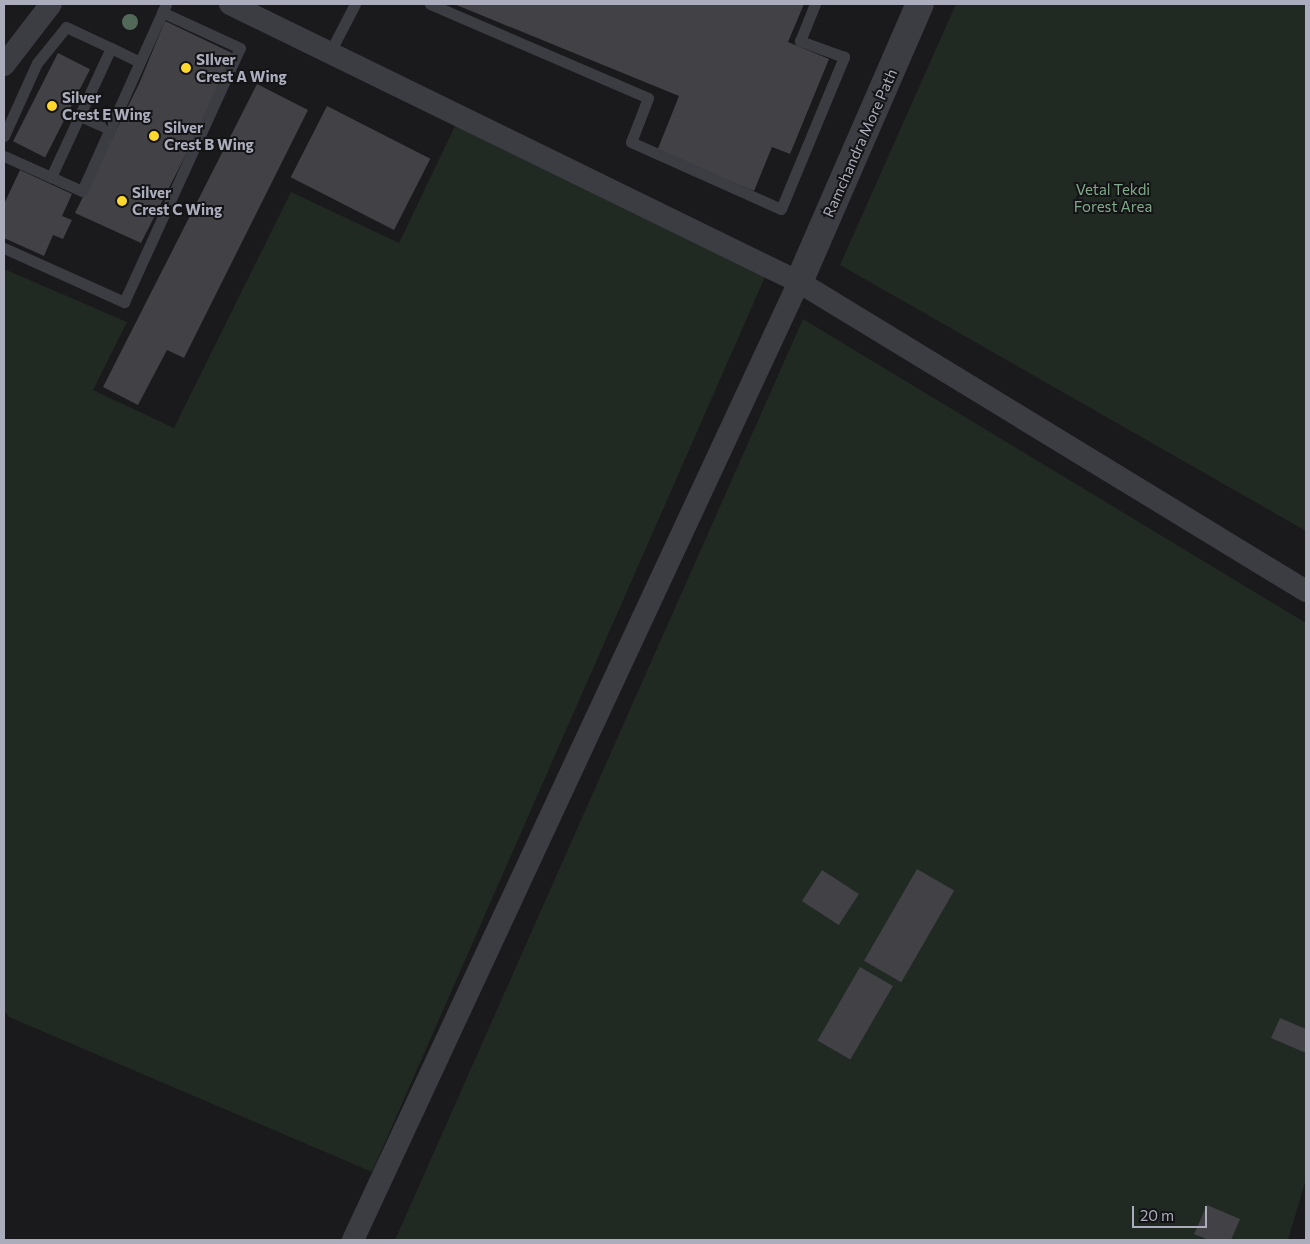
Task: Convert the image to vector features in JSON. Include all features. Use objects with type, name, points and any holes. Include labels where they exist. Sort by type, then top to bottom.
[{"type":"street","points":[[4,65],[51,4]]},
{"type":"street","points":[[230,4],[799,282],[1306,591]]},
{"type":"street","name":"Ramchandra More Path","points":[[799,282],[920,4]]},
{"type":"street","points":[[353,1240],[799,282]]},
{"type":"lane","points":[[330,52],[355,4]]},
{"type":"lane","points":[[430,4],[648,98],[630,142],[781,209],[844,56],[800,41],[815,4]]},
{"type":"lane","points":[[4,156],[82,190],[164,8],[240,48],[124,302],[4,248]]},
{"type":"lane","points":[[4,136],[36,63],[66,27],[140,62]]},
{"type":"lane","points":[[51,177],[112,48]]},
{"type":"lane","points":[[80,116],[110,129]]},
{"type":"green space","name":"Vetal Tekdi Forest Area","points":[[956,4],[1306,4],[1306,531],[840,265]]},
{"type":"green space","points":[[457,122],[765,277],[372,1172],[9,1017],[4,1010],[4,269],[127,322],[93,390],[174,428],[291,192],[399,243]]},
{"type":"green space","points":[[803,319],[1306,623],[1306,1179],[1288,1240],[395,1240]]},
{"type":"building","points":[[454,4],[804,4],[788,42],[829,59],[790,154],[772,147],[754,191],[657,151],[679,96]]},
{"type":"building","points":[[165,21],[232,53],[206,115],[141,243],[75,213],[139,84]]},
{"type":"building","name":"Silver Crest E Wing","points":[[58,53],[90,69],[45,158],[13,141]]},
{"type":"building","points":[[257,84],[308,110],[184,358],[167,350],[138,405],[103,387]]},
{"type":"building","points":[[327,106],[430,159],[394,230],[291,177]]},
{"type":"building","points":[[20,170],[72,194],[62,216],[72,220],[63,239],[53,235],[44,256],[4,238],[4,204]]},
{"type":"building","points":[[917,869],[954,890],[901,982],[864,961]]},
{"type":"building","points":[[822,870],[859,894],[839,925],[802,901]]},
{"type":"building","points":[[860,967],[893,986],[850,1060],[818,1041]]},
{"type":"building","points":[[1280,1018],[1306,1029],[1306,1053],[1271,1038]]},
{"type":"building","points":[[1207,1205],[1240,1219],[1231,1240],[1209,1240],[1194,1234]]},
{"type":"place","name":"SIlver Crest A Wing","points":[[186,68]]},
{"type":"place","name":"Silver Crest E Wing","points":[[52,106]]},
{"type":"place","name":"Silver Crest B Wing","points":[[154,136]]},
{"type":"place","name":"Silver Crest C Wing","points":[[122,201]]}]
